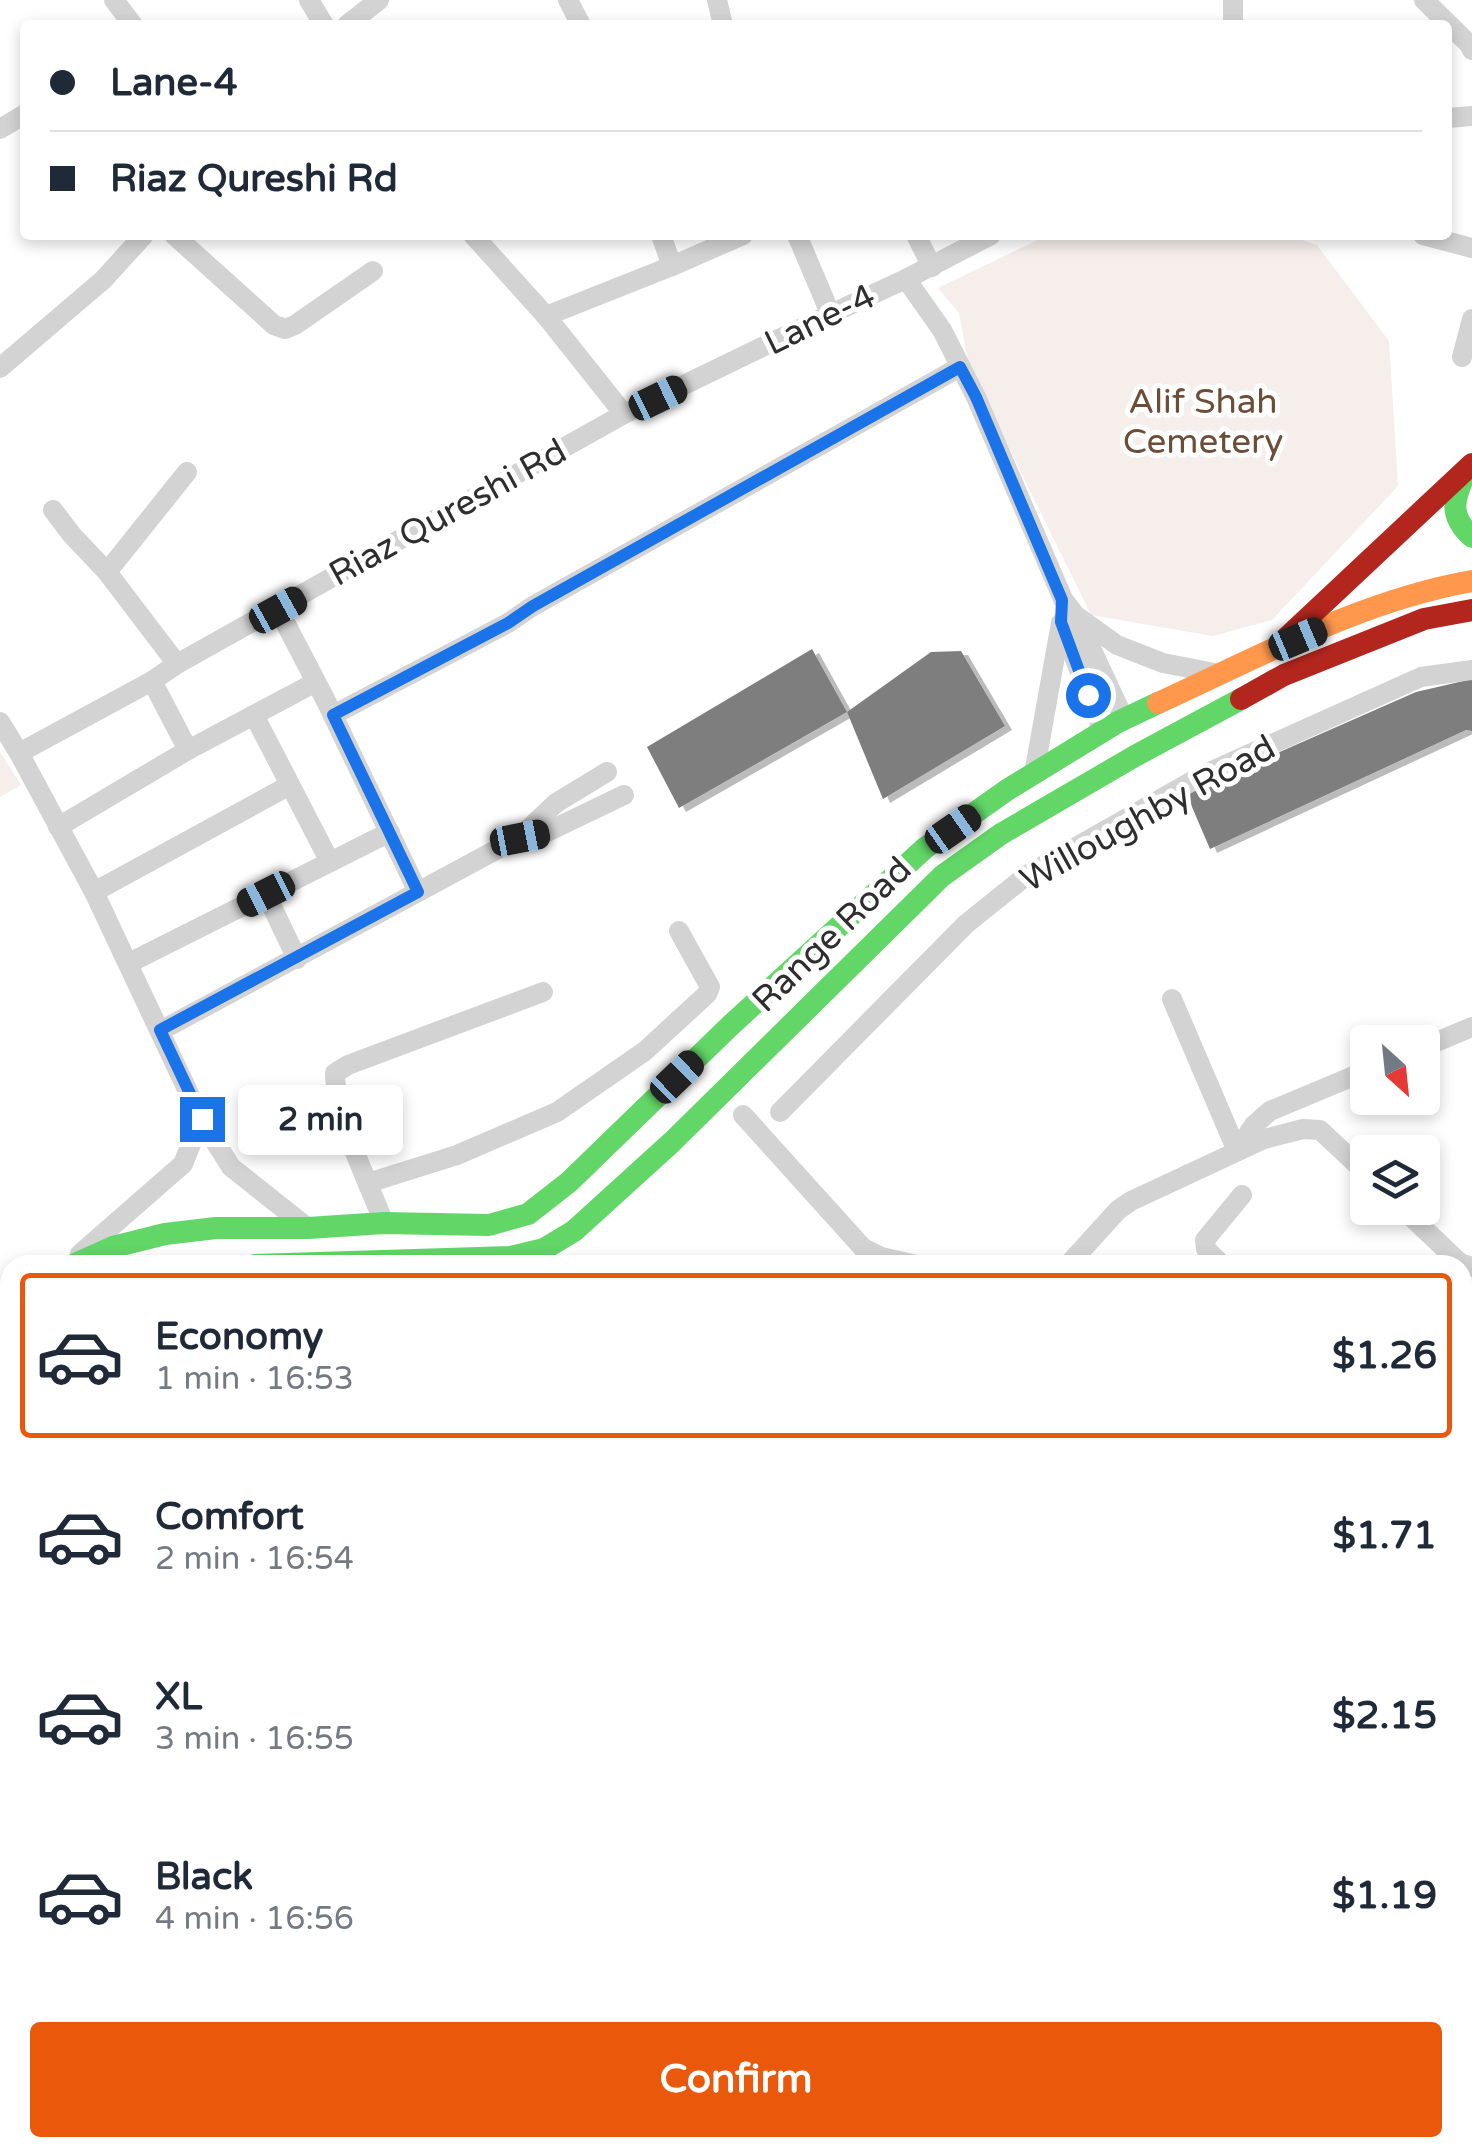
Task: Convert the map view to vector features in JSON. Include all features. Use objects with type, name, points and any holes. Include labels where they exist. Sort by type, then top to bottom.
[{"type":"main road","points":[[1470,466],[1455,496],[1455,514],[1472,537]]},
{"type":"main road","points":[[1273,650],[1470,466]]},
{"type":"main road","points":[[96,1255],[165,1234],[216,1228],[490,1225],[528,1214],[551,1198],[731,1025],[926,848],[1034,774],[1115,724],[1273,650],[1432,588],[1472,581]]},
{"type":"main road","name":"Range Road","points":[[518,1255],[544,1248],[574,1230],[672,1142],[942,876],[1001,834],[1284,675],[1424,619],[1472,610]]},
{"type":"street","points":[[114,0],[129,20]]},
{"type":"street","points":[[354,20],[379,0]]},
{"type":"street","points":[[1424,0],[1444,20]]},
{"type":"street","points":[[1452,27],[1471,46]]},
{"type":"street","points":[[0,368],[103,280],[139,240]]},
{"type":"street","points":[[180,240],[274,325],[285,329],[373,271]]},
{"type":"street","points":[[477,240],[546,316],[624,414]]},
{"type":"street","points":[[662,240],[672,266]]},
{"type":"street","points":[[546,316],[732,240]]},
{"type":"street","points":[[799,240],[830,313]]},
{"type":"street","points":[[919,240],[932,266]]},
{"type":"street","points":[[906,280],[981,240]]},
{"type":"street","points":[[1441,240],[1472,248]]},
{"type":"street","name":"Lane-4","points":[[624,414],[906,280],[942,330],[976,397],[1067,612],[1073,658],[1135,756]]},
{"type":"street","points":[[1462,357],[1472,319]]},
{"type":"street","points":[[333,715],[508,623],[960,367]]},
{"type":"street","name":"Riaz Qureshi Rd","points":[[20,752],[624,414]]},
{"type":"street","points":[[107,572],[187,472]]},
{"type":"street","points":[[53,510],[107,572],[177,664]]},
{"type":"street","points":[[278,610],[418,892]]},
{"type":"street","points":[[1034,774],[1067,612],[1117,646],[1163,664],[1222,674]]},
{"type":"street","name":"Willoughby Road","points":[[780,1112],[966,924],[1027,875],[1203,775],[1421,676],[1472,670]]},
{"type":"street","points":[[152,681],[188,750]]},
{"type":"street","points":[[58,826],[188,750],[316,682]]},
{"type":"street","points":[[254,716],[330,862]]},
{"type":"street","points":[[0,722],[94,892],[202,1119],[231,1167],[308,1228]]},
{"type":"street","points":[[520,838],[556,803],[607,772]]},
{"type":"street","points":[[94,892],[290,785]]},
{"type":"street","points":[[160,1030],[520,838],[547,832],[624,794]]},
{"type":"street","points":[[129,963],[390,832]]},
{"type":"street","points":[[266,894],[298,958]]},
{"type":"street","points":[[368,1183],[457,1155],[557,1112],[645,1052],[710,987],[679,931]]},
{"type":"street","points":[[384,1224],[348,1130],[335,1088],[335,1073],[348,1064],[543,992]]},
{"type":"street","points":[[1172,999],[1237,1151]]},
{"type":"street","points":[[1440,1040],[1472,1027]]},
{"type":"street","points":[[1237,1151],[1254,1125],[1270,1110],[1350,1077]]},
{"type":"street","points":[[743,1115],[864,1248],[877,1255]]},
{"type":"street","points":[[82,1255],[182,1164],[202,1119]]},
{"type":"street","points":[[1077,1255],[1131,1201],[1264,1139],[1303,1129],[1320,1130],[1350,1158]]},
{"type":"street","points":[[1213,1255],[1204,1240],[1242,1195]]},
{"type":"street","points":[[1420,1225],[1452,1255]]},
{"type":"green space","name":"Alif Shah Cemetery","points":[[1038,240],[1302,240],[1317,245],[1389,341],[1398,486],[1272,620],[1213,636],[1091,615],[969,366],[959,313],[938,288]]},
{"type":"green space","points":[[0,752],[21,785],[0,797]]},
{"type":"building","points":[[812,649],[847,712],[679,808],[647,747]]},
{"type":"building","points":[[961,651],[1005,726],[883,799],[847,712],[931,652]]},
{"type":"building","points":[[1472,679],[1472,731],[1466,730],[1210,849],[1186,793],[1416,692]]},
{"type":"traffic: fast","points":[[1465,474],[1455,507],[1460,522],[1472,537]]},
{"type":"traffic: fast","points":[[518,1255],[544,1249],[574,1231],[672,1142],[942,876],[1001,834],[1241,699]]},
{"type":"traffic: fast","points":[[95,1255],[165,1234],[216,1228],[384,1223],[489,1225],[528,1214],[569,1182],[731,1025],[925,848],[1007,790],[1118,722],[1158,703]]},
{"type":"traffic: slow","points":[[1158,703],[1351,616],[1472,581]]},
{"type":"traffic: jam","points":[[1280,644],[1472,464]]},
{"type":"traffic: jam","points":[[1241,699],[1284,675],[1424,619],[1472,610]]},
{"type":"route","points":[[202,1119],[160,1030],[418,892],[333,715],[508,623],[960,367],[1062,600],[1061,622],[1088,695]]}]
